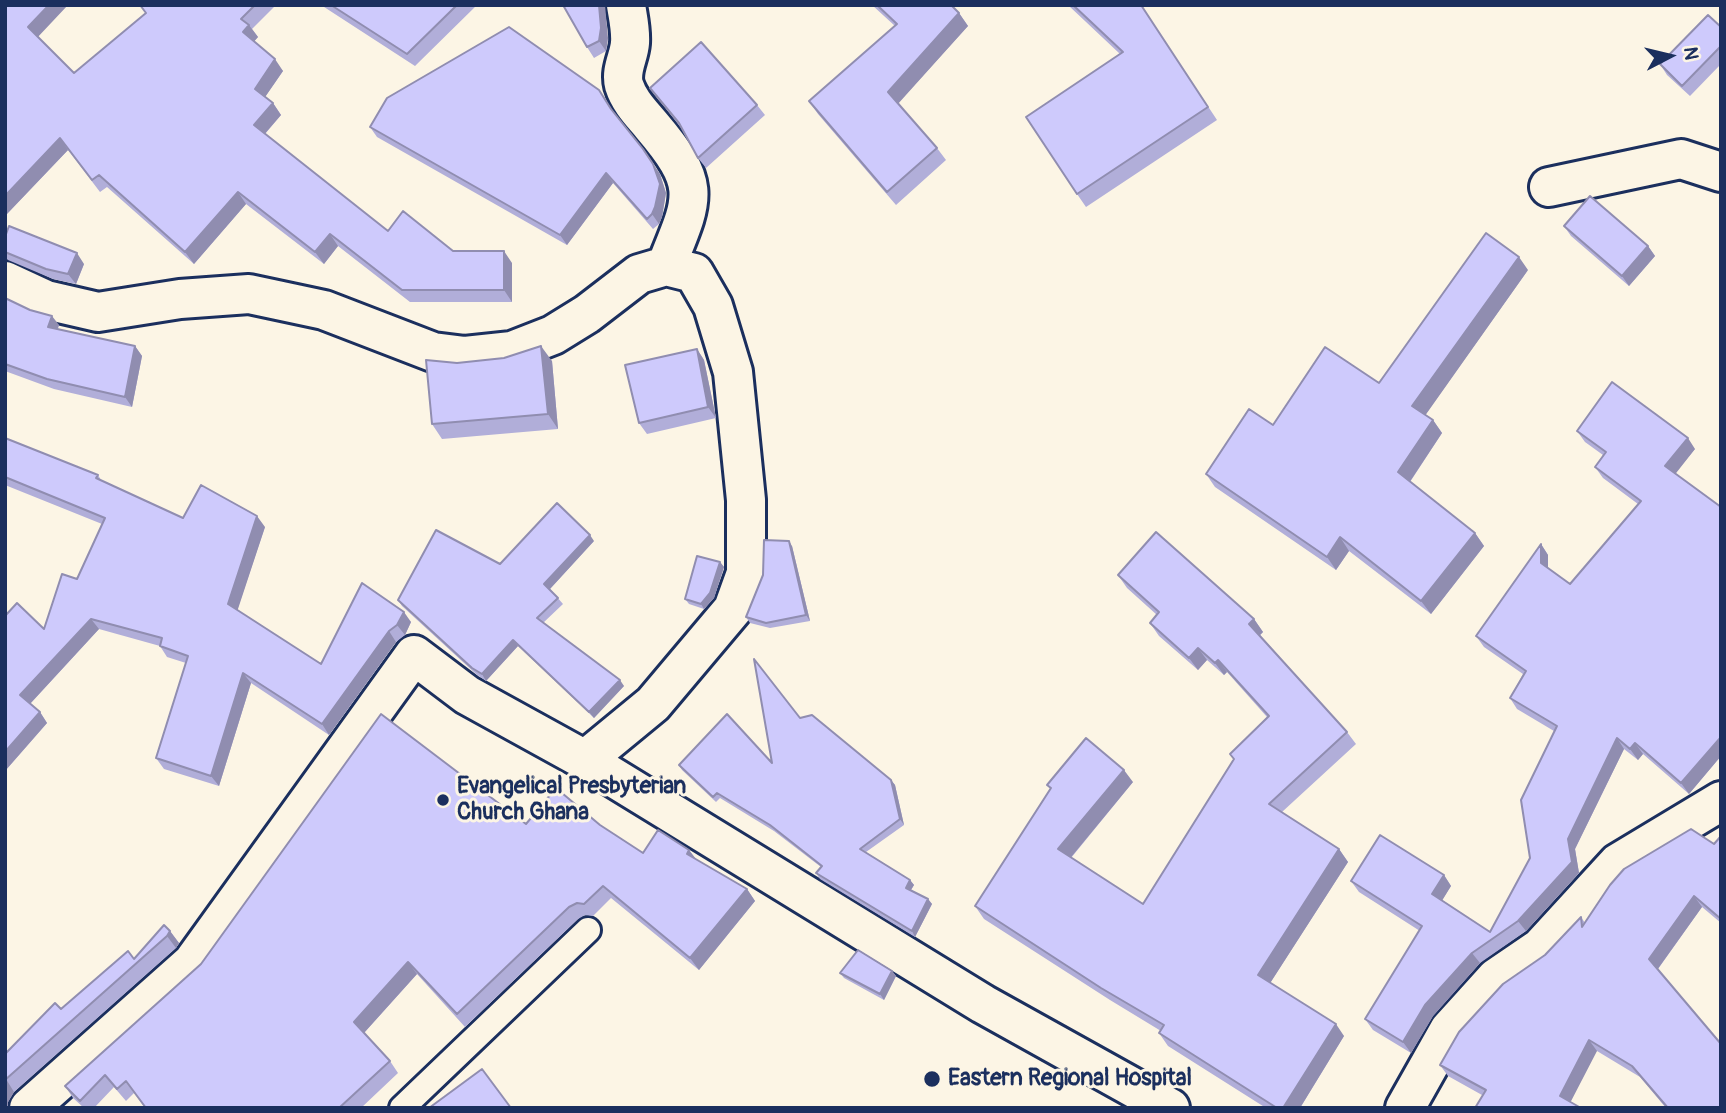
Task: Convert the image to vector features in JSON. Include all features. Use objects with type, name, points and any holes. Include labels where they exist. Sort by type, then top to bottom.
[{"type":"street","points":[[626,5],[630,45],[624,64],[624,84],[635,107],[669,147],[687,179],[690,199],[666,266]]},
{"type":"street","points":[[1549,187],[1681,159],[1721,172]]},
{"type":"street","points":[[5,281],[46,300],[98,312],[180,299],[249,294],[324,310],[433,352],[465,356],[512,351],[553,335],[587,314],[639,274],[666,266],[694,273],[713,306],[733,372],[746,500],[746,573],[733,610],[653,704],[585,761]]},
{"type":"street","points":[[29,1108],[192,963],[414,655],[467,695],[585,761],[983,1004],[1170,1108]]},
{"type":"street","points":[[1405,1108],[1449,1030],[1496,978],[1540,948],[1618,863],[1715,813]]},
{"type":"lane","points":[[401,1108],[589,930]]},
{"type":"building","points":[[5,5],[49,5],[28,27],[74,73],[146,13],[140,5],[255,5],[241,19],[249,25],[243,32],[275,59],[255,89],[273,103],[254,125],[388,231],[403,211],[453,251],[504,251],[504,290],[402,290],[330,234],[315,252],[238,192],[185,252],[99,175],[92,180],[60,138],[5,196]]},
{"type":"building","points":[[331,5],[457,5],[407,54]]},
{"type":"building","points":[[563,5],[599,5],[599,41],[587,47]]},
{"type":"building","points":[[877,5],[951,5],[959,13],[888,92],[937,148],[887,192],[809,101],[897,24]]},
{"type":"building","points":[[1073,5],[1141,5],[1208,107],[1077,194],[1026,117],[1123,52]]},
{"type":"building","points":[[1708,15],[1721,27],[1721,46],[1682,86],[1660,64]]},
{"type":"building","points":[[509,27],[599,90],[643,149],[653,164],[660,184],[655,207],[647,219],[606,173],[560,235],[370,127],[387,98]]},
{"type":"building","points":[[701,42],[757,105],[698,158],[679,123],[650,88]]},
{"type":"building","points":[[1590,196],[1648,246],[1622,276],[1564,226]]},
{"type":"building","points":[[9,226],[77,253],[68,274],[46,269],[5,252],[5,237]]},
{"type":"building","points":[[1486,233],[1519,257],[1412,406],[1433,420],[1398,472],[1475,533],[1421,601],[1340,537],[1327,557],[1206,474],[1249,409],[1273,425],[1325,347],[1379,383]]},
{"type":"building","points":[[5,298],[30,310],[52,316],[48,327],[135,346],[125,397],[47,379],[5,364]]},
{"type":"building","points":[[541,346],[548,414],[432,424],[426,360],[457,363],[504,358]]},
{"type":"building","points":[[697,349],[708,407],[639,423],[625,365]]},
{"type":"building","points":[[1612,382],[1688,438],[1665,466],[1721,507],[1721,737],[1681,783],[1635,743],[1630,749],[1617,738],[1568,839],[1572,862],[1518,921],[1472,953],[1425,1005],[1403,1042],[1365,1019],[1422,926],[1351,881],[1380,835],[1444,875],[1432,894],[1490,932],[1530,858],[1521,800],[1557,726],[1510,698],[1526,671],[1476,636],[1541,544],[1541,563],[1570,584],[1641,501],[1595,467],[1606,452],[1577,431]]},
{"type":"building","points":[[5,438],[98,475],[96,478],[183,518],[201,485],[257,516],[228,604],[321,664],[362,583],[404,612],[322,724],[243,673],[211,776],[156,758],[188,656],[160,646],[162,638],[91,619],[20,695],[40,712],[5,752],[5,616],[17,603],[44,629],[62,574],[77,579],[105,518],[5,477]]},
{"type":"building","points":[[557,503],[590,535],[544,584],[558,598],[537,618],[620,680],[589,712],[513,640],[482,674],[472,668],[398,600],[436,530],[500,564]]},
{"type":"building","points":[[1156,532],[1254,619],[1249,624],[1347,732],[1269,804],[1339,849],[1258,975],[1336,1024],[1283,1108],[1277,1108],[1159,1033],[1164,1025],[1101,988],[975,906],[1051,788],[1047,785],[1086,738],[1124,770],[1058,849],[1143,904],[1234,759],[1230,754],[1269,716],[1218,660],[1215,663],[1198,648],[1189,658],[1150,623],[1159,612],[1118,575]]},
{"type":"building","points":[[764,540],[789,541],[806,615],[766,623],[746,617],[763,575]]},
{"type":"building","points":[[697,556],[720,562],[710,593],[701,604],[685,599]]},
{"type":"building","points":[[754,659],[800,718],[812,715],[891,780],[900,819],[860,849],[910,880],[906,888],[928,899],[912,931],[816,873],[822,866],[770,825],[717,793],[713,797],[679,765],[727,714],[772,763]]},
{"type":"building","points":[[381,714],[526,824],[556,788],[600,825],[643,853],[658,830],[689,850],[687,854],[747,889],[690,958],[603,886],[584,904],[577,903],[569,907],[457,1014],[408,962],[354,1022],[390,1061],[339,1108],[146,1108],[126,1081],[117,1089],[105,1075],[80,1101],[65,1086],[201,964]]},
{"type":"building","points":[[1691,829],[1714,844],[1721,836],[1721,919],[1694,896],[1649,959],[1721,1044],[1721,1108],[1668,1108],[1632,1066],[1589,1040],[1560,1096],[1581,1108],[1475,1108],[1486,1090],[1440,1065],[1459,1032],[1503,984],[1545,955],[1581,917],[1582,927],[1624,869]]},
{"type":"building","points":[[164,925],[170,931],[167,936],[5,1080],[5,1054],[55,1003],[61,1009],[128,951],[134,959]]},
{"type":"building","points":[[858,950],[892,971],[880,994],[840,973]]},
{"type":"building","points":[[482,1069],[511,1108],[429,1108]]},
{"type":"place","name":"Evangelical Presbyterian Church Ghana","points":[[443,800]]},
{"type":"place","name":"Eastern Regional Hospital","points":[[932,1079]]}]
